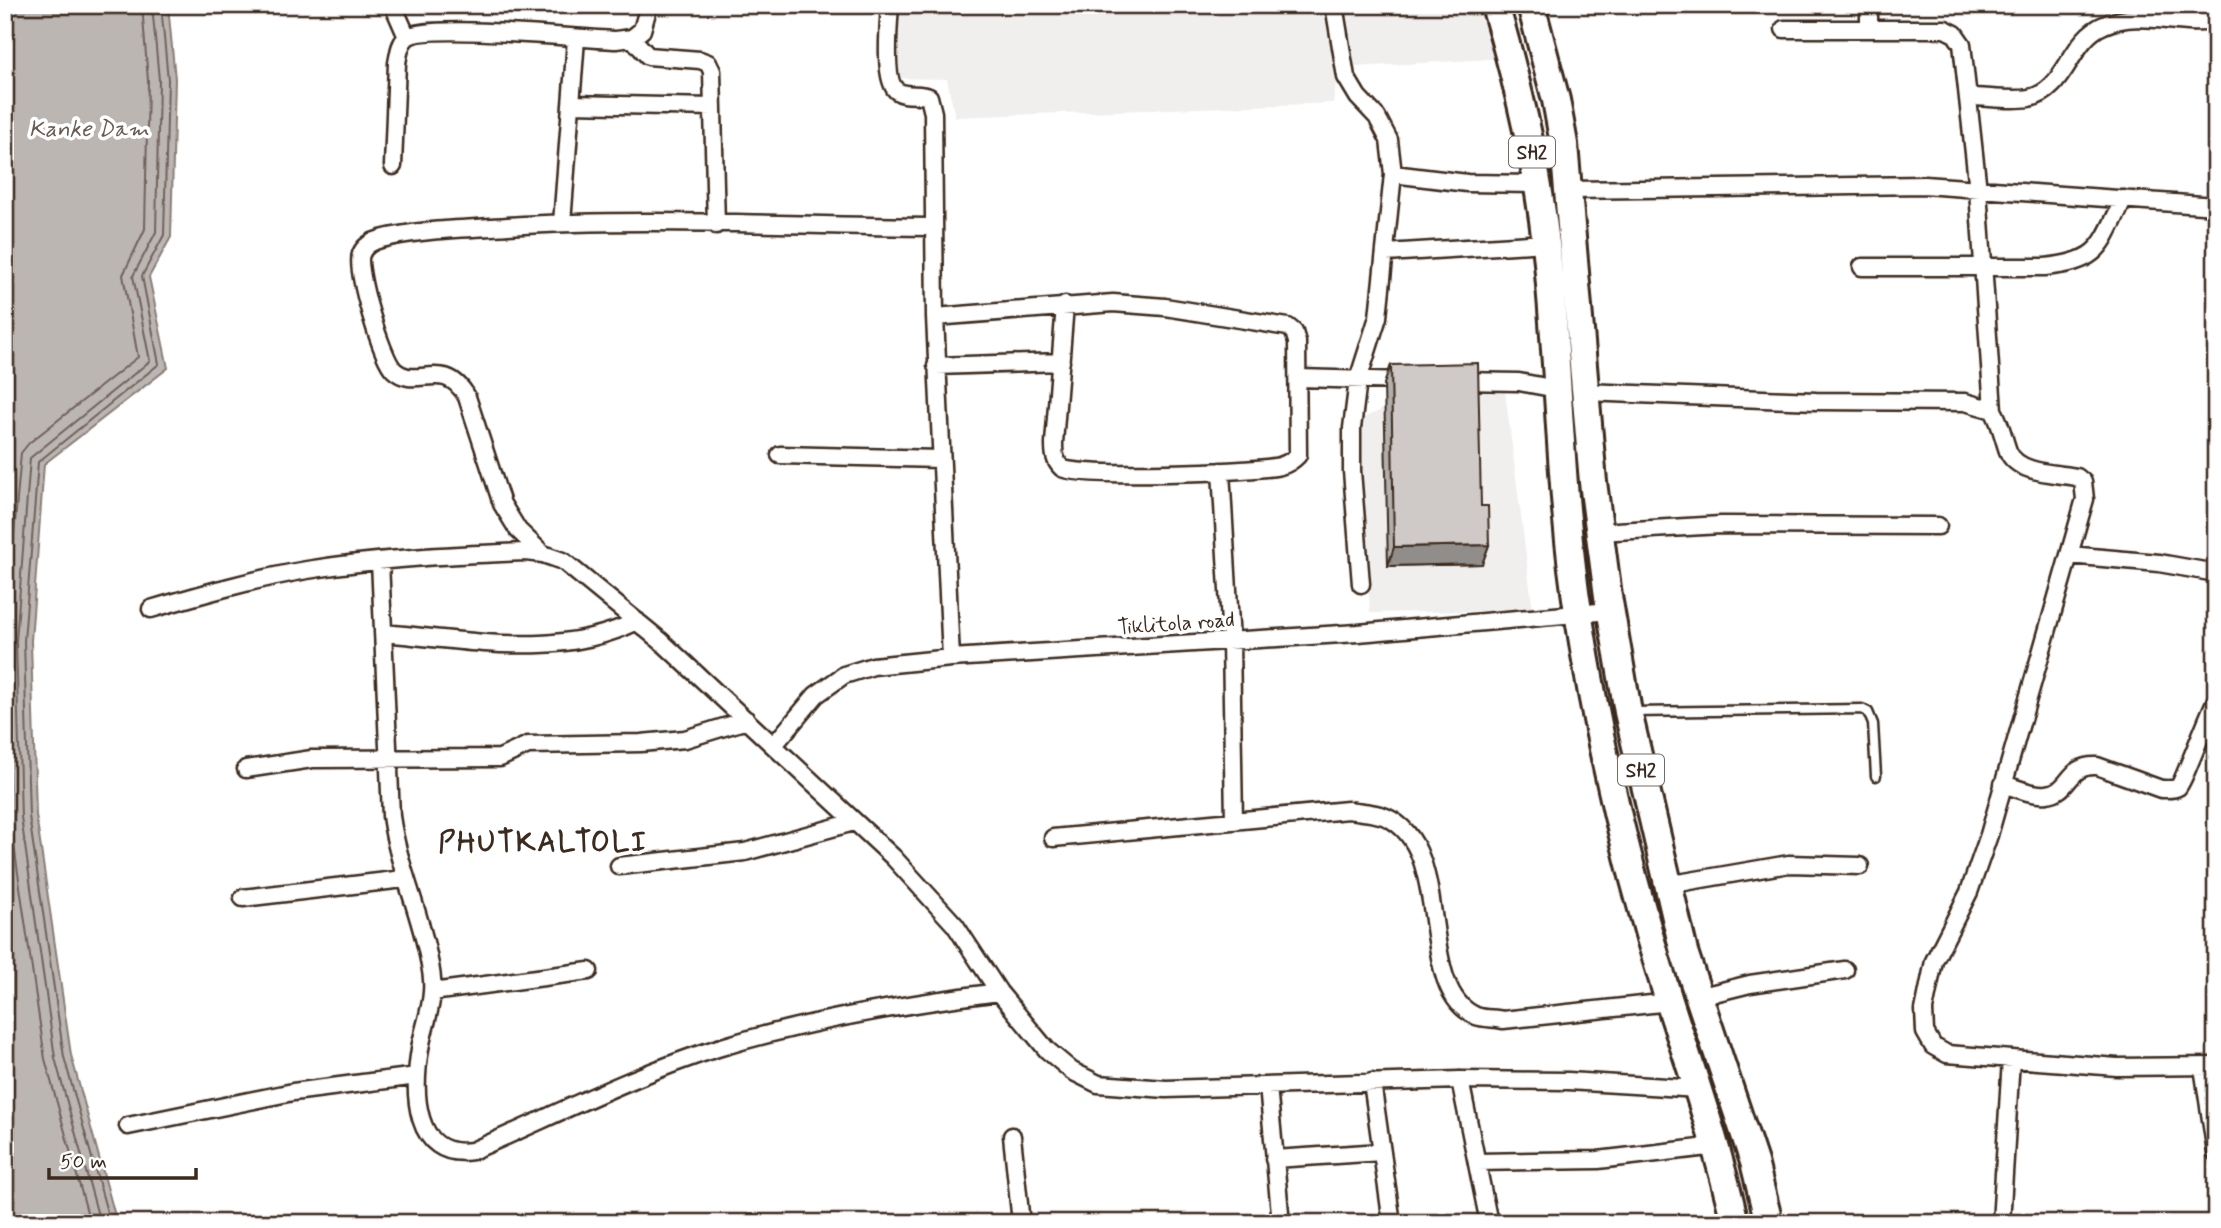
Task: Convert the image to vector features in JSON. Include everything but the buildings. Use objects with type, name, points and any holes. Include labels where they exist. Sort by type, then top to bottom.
[{"type":"main road","name":"SH2","points":[[1495,5],[1516,76],[1538,184],[1546,243],[1566,506],[1578,615],[1594,699],[1630,855],[1670,1002],[1717,1146],[1735,1223]]},
{"type":"main road","name":"SH2","points":[[1531,5],[1556,100],[1570,190],[1585,392],[1600,532],[1610,611],[1628,712],[1667,885],[1698,997],[1754,1162],[1769,1223]]},
{"type":"street","points":[[393,5],[407,37]]},
{"type":"street","points":[[393,166],[397,63],[400,48],[407,37],[423,31],[576,39],[632,38],[642,30],[649,5]]},
{"type":"street","points":[[890,5],[888,73],[891,85],[897,91],[929,97],[932,104],[934,317],[951,658]]},
{"type":"street","points":[[1334,5],[1346,77],[1358,97],[1377,117],[1389,140],[1393,174],[1378,317],[1358,380],[1352,471],[1361,584]]},
{"type":"street","points":[[1869,5],[1869,29]]},
{"type":"street","points":[[1969,97],[2029,98],[2045,92],[2057,81],[2082,41],[2102,25],[2137,17],[2216,21]]},
{"type":"street","points":[[1784,29],[1945,29],[1955,34],[1962,44],[1966,59],[1978,190],[1993,411],[2000,422],[2010,456],[2017,464],[2077,477],[2083,482],[2085,499],[2003,784],[1969,892],[1934,961],[1924,1010],[1925,1032],[1933,1046],[1947,1054],[2117,1067],[2209,1066],[2216,1153]]},
{"type":"street","points":[[632,38],[648,56],[708,63],[712,71],[716,225]]},
{"type":"street","points":[[562,223],[576,39]]},
{"type":"street","points":[[571,104],[713,107]]},
{"type":"street","points":[[1393,174],[1468,183],[1538,184]]},
{"type":"street","points":[[1570,190],[1924,185],[2216,206]]},
{"type":"street","points":[[1862,267],[2045,267],[2087,259],[2109,229],[2124,199]]},
{"type":"street","points":[[543,554],[518,530],[502,504],[460,383],[447,376],[405,376],[394,370],[373,318],[360,269],[360,255],[368,244],[381,239],[562,223],[932,227]]},
{"type":"street","points":[[1386,253],[1546,243]]},
{"type":"street","points":[[934,317],[1065,304],[1165,307],[1288,327],[1294,332],[1297,342],[1298,455],[1291,462],[1278,467],[1221,471],[1096,474],[1073,473],[1062,468],[1055,458],[1054,443],[1065,304]]},
{"type":"street","points":[[936,366],[1061,362]]},
{"type":"street","points":[[1299,377],[1518,382],[1557,389]]},
{"type":"street","points":[[1585,392],[1816,401],[1965,402],[1993,411]]},
{"type":"street","points":[[780,455],[939,459]]},
{"type":"street","points":[[1221,471],[1231,641],[1234,821]]},
{"type":"street","points":[[1600,532],[1734,524],[1938,526]]},
{"type":"street","points":[[151,609],[241,583],[307,569],[380,561],[526,552],[563,561],[638,621],[747,720],[929,894],[954,925],[999,992],[1047,1051],[1072,1071],[1098,1084],[1153,1089],[1460,1080],[1568,1081],[1699,1089]]},
{"type":"street","points":[[2069,555],[2159,563],[2216,573]]},
{"type":"street","points":[[380,561],[387,760],[396,849],[429,961],[432,992],[417,1076],[422,1124],[439,1148],[453,1153],[472,1150],[648,1073],[717,1048],[862,1012],[999,992]]},
{"type":"street","name":"Tiklitola road","points":[[774,745],[816,695],[844,675],[873,666],[951,658],[1231,641],[1610,611]]},
{"type":"street","points":[[383,633],[542,645],[577,642],[613,633],[638,621]]},
{"type":"street","points":[[2003,784],[2044,795],[2054,793],[2077,769],[2086,765],[2097,766],[2161,789],[2172,789],[2179,786],[2185,775],[2197,738],[2216,700]]},
{"type":"street","points":[[246,769],[313,759],[500,758],[528,746],[685,739],[747,720]]},
{"type":"street","points":[[1053,838],[1348,810],[1385,816],[1406,831],[1422,856],[1445,976],[1458,1001],[1476,1016],[1503,1020],[1670,1002]]},
{"type":"street","points":[[619,866],[745,852],[855,822]]},
{"type":"street","points":[[1667,885],[1789,864],[1860,866]]},
{"type":"street","points":[[243,898],[404,879]]},
{"type":"street","points":[[1698,997],[1750,984],[1845,970]]},
{"type":"street","points":[[432,992],[589,971]]},
{"type":"street","points":[[2001,1223],[2011,1059]]},
{"type":"street","points":[[128,1126],[293,1092],[417,1076]]},
{"type":"street","points":[[1460,1080],[1489,1223]]},
{"type":"street","points":[[1372,1082],[1392,1223]]},
{"type":"street","points":[[1268,1086],[1281,1223]]},
{"type":"street","points":[[1012,1136],[1021,1223]]},
{"type":"street","points":[[1477,1163],[1598,1160],[1717,1146]]},
{"type":"street","points":[[1275,1159],[1382,1152]]},
{"type":"lane","points":[[1628,712],[1862,709],[1868,712],[1873,724],[1876,776]]},
{"type":"shaded area","points":[[894,5],[1493,5],[1508,58],[1338,68],[1333,103],[955,117],[947,79],[890,78]]},
{"type":"shaded area","points":[[1459,375],[1503,376],[1533,610],[1370,613],[1359,420]]},
{"type":"water","name":"Kanke Dam","points":[[5,5],[168,5],[175,79],[171,237],[149,277],[168,368],[44,464],[31,641],[36,815],[71,1055],[117,1223],[5,1223]]},
{"type":"district","name":"PHUTKALTOLI","points":[[543,841]]}]
